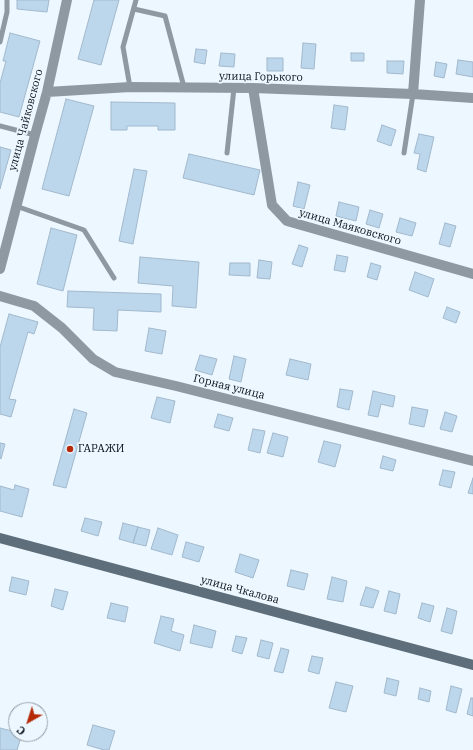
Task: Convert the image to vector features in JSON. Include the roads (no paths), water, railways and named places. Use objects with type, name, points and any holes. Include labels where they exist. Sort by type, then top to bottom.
[{"type":"main road","name":"улица Чкалова","points":[[0,538],[473,665]]},
{"type":"street","name":"улица Чайковского","points":[[0,269],[2,248],[16,206],[47,92],[67,0]]},
{"type":"street","points":[[413,94],[420,0]]},
{"type":"street","name":"улица Горького","points":[[47,92],[130,87],[184,87],[413,94],[473,98]]},
{"type":"street","name":"улица Маяковского","points":[[253,88],[272,206],[287,221],[473,274]]},
{"type":"street","name":"Горная улица","points":[[0,296],[34,306],[62,328],[93,359],[115,372],[473,461]]},
{"type":"lane","points":[[0,42],[7,12],[7,0]]},
{"type":"lane","points":[[130,87],[123,47],[136,0]]},
{"type":"lane","points":[[134,8],[165,16],[184,87]]},
{"type":"lane","points":[[227,153],[234,88]]},
{"type":"lane","points":[[404,153],[413,94]]},
{"type":"lane","points":[[0,126],[35,135]]},
{"type":"lane","points":[[16,206],[84,230],[114,278]]},
{"type":"place","name":"ГАРАЖИ","points":[[70,449]]}]
